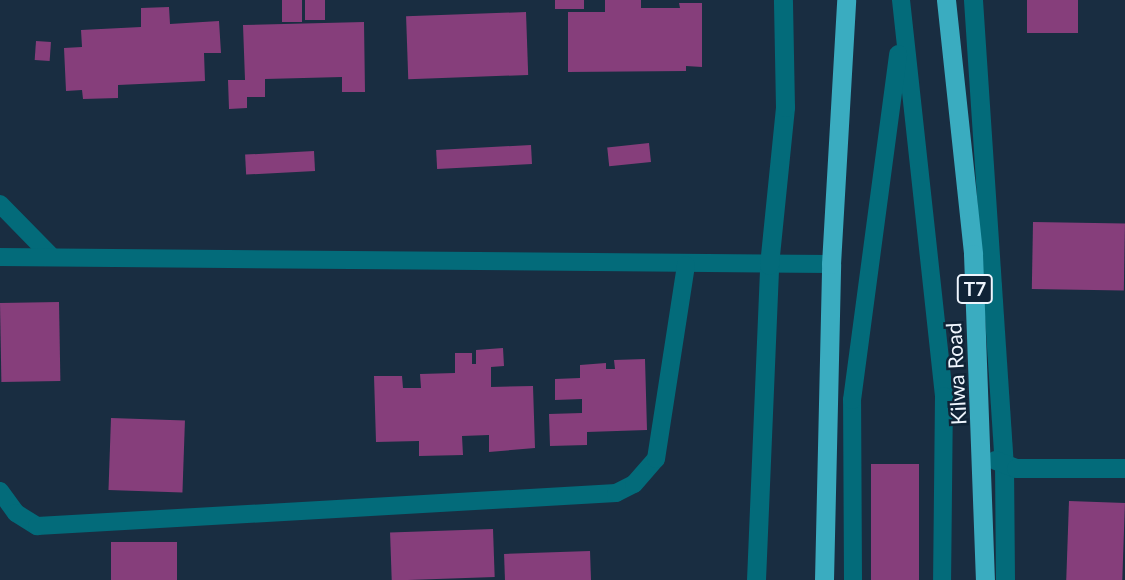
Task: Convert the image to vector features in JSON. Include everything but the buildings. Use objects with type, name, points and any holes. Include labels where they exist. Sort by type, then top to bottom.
[{"type":"highway","points":[[824,580],[831,264],[846,0]]},
{"type":"highway","name":"Kilwa Road","points":[[946,0],[973,254],[983,453],[985,580]]},
{"type":"street","points":[[756,580],[769,265],[785,107],[783,0]]},
{"type":"street","points":[[973,0],[1004,465],[1005,580]]},
{"type":"street","points":[[983,453],[1004,465],[1125,468]]},
{"type":"lane","points":[[901,0],[901,27],[944,396],[942,580]]},
{"type":"lane","points":[[853,580],[852,400],[901,27]]},
{"type":"lane","points":[[0,204],[51,256]]},
{"type":"lane","points":[[0,257],[685,265],[831,264]]},
{"type":"lane","points":[[0,491],[16,513],[37,526],[616,493],[634,484],[656,459],[685,265]]}]
